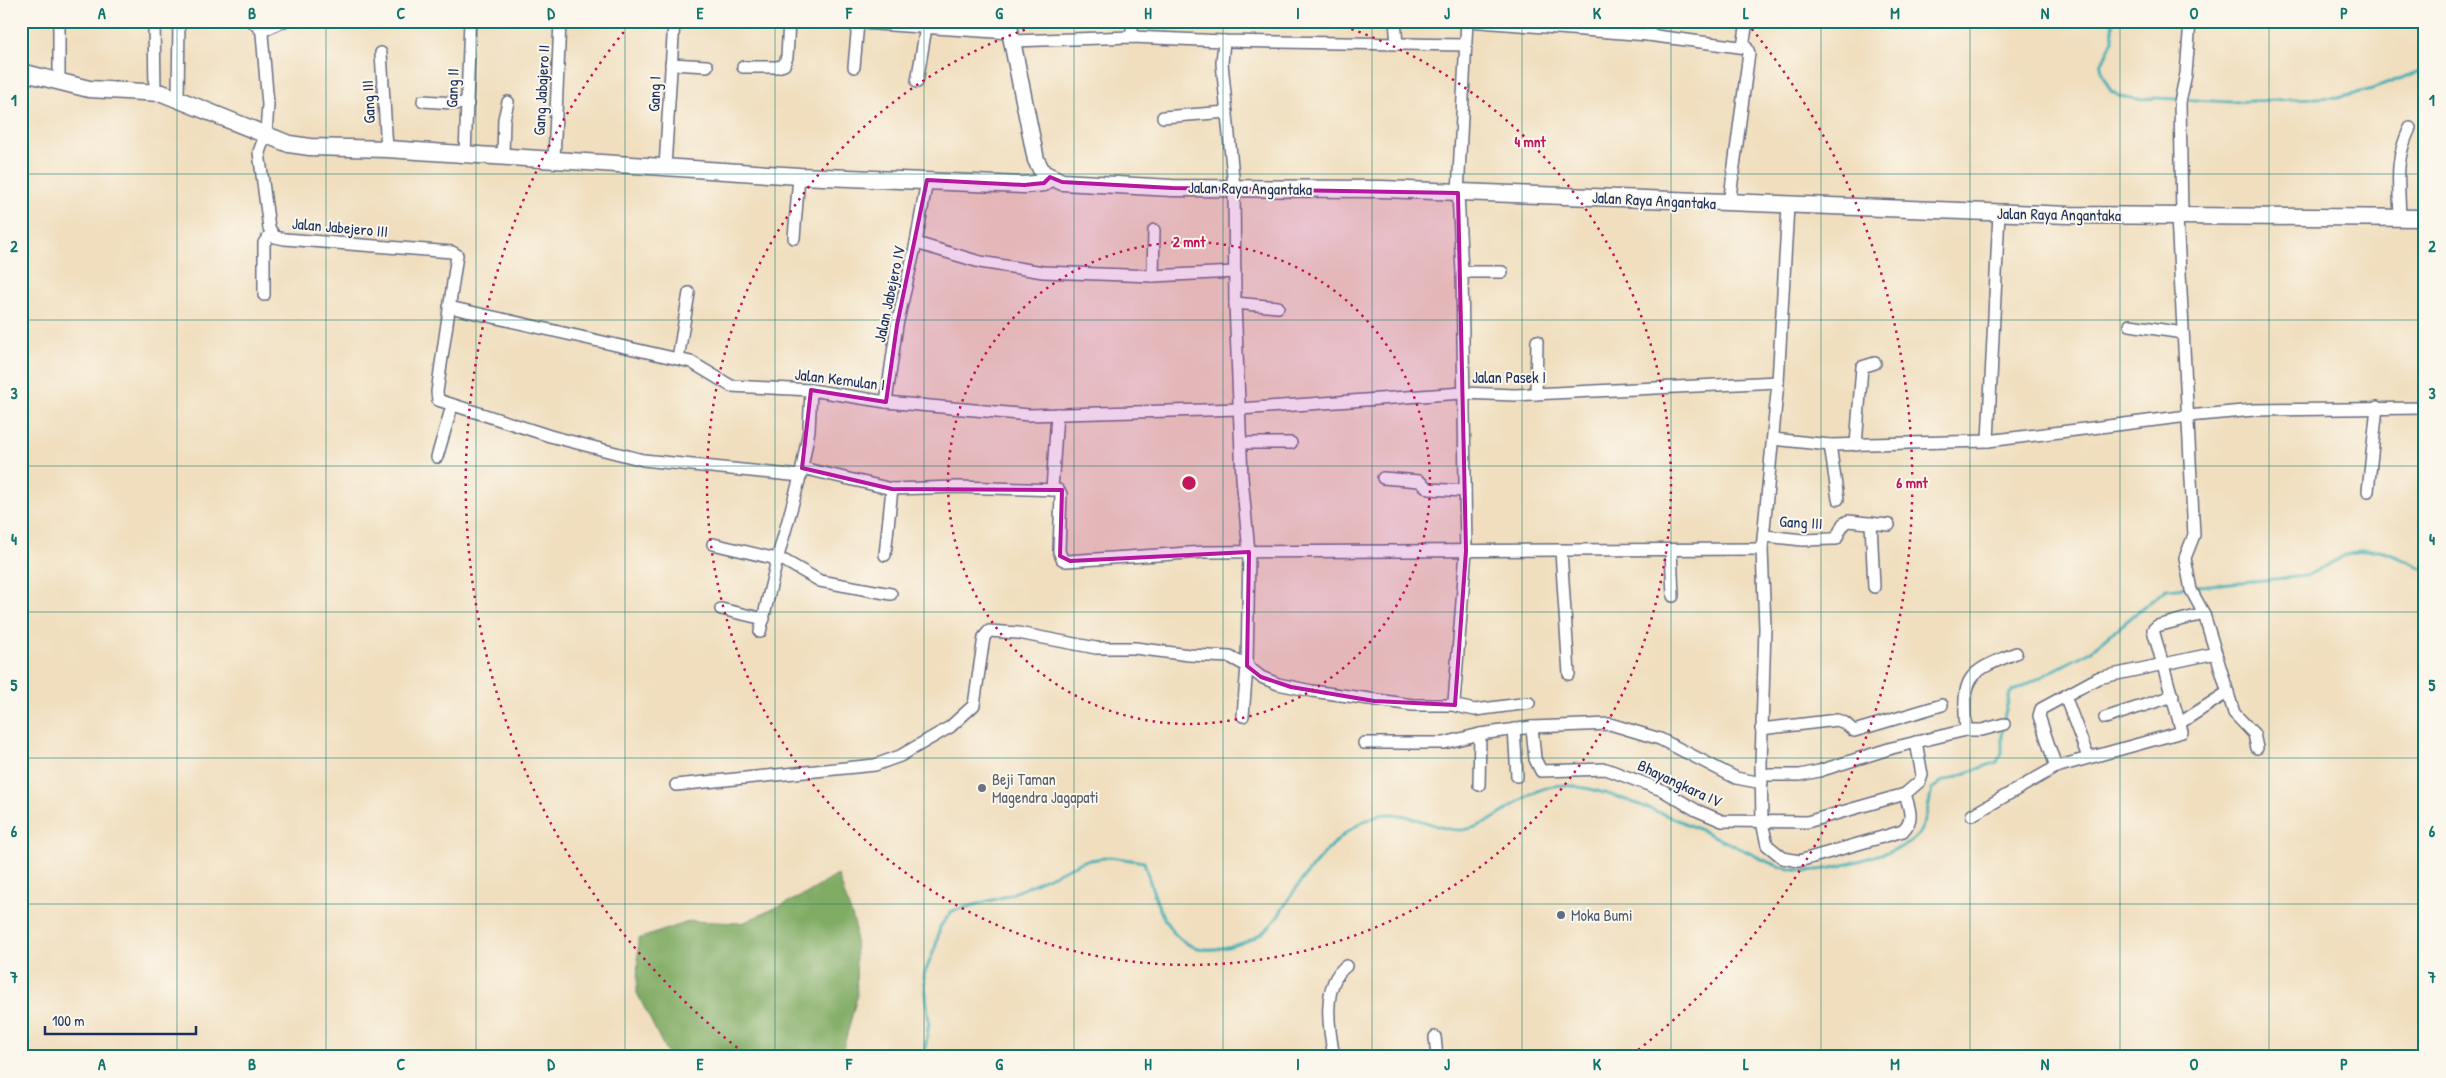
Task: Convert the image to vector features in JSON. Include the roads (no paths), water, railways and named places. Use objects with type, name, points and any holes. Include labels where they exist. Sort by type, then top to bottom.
[{"type":"main road","points":[[21,72],[89,89],[155,92],[266,133],[289,144],[310,147],[387,149],[503,156],[927,186],[1044,183],[1050,177],[1042,173],[1036,160],[1010,32]]},
{"type":"main road","name":"Jalan Raya Angantaka","points":[[1050,177],[1062,182],[1172,188],[1234,187],[1458,193],[1999,213],[2180,217],[2425,218]]},
{"type":"street","points":[[59,21],[59,80]]},
{"type":"street","points":[[154,21],[155,92]]},
{"type":"street","points":[[178,21],[178,99]]},
{"type":"street","points":[[252,21],[263,32],[284,21]]},
{"type":"street","name":"Gang II","points":[[465,155],[470,21]]},
{"type":"street","name":"Gang Jabajero II","points":[[554,160],[560,21]]},
{"type":"street","name":"Gang I","points":[[665,167],[674,21]]},
{"type":"street","points":[[743,67],[777,67],[784,65],[787,57],[789,21]]},
{"type":"street","points":[[831,21],[1010,32],[1224,41],[1464,45]]},
{"type":"street","points":[[1132,21],[1132,37]]},
{"type":"street","points":[[1395,21],[1397,44]]},
{"type":"street","points":[[1455,705],[1466,551],[1462,393],[1462,272],[1458,193],[1464,45],[1468,21],[1571,26],[1747,48],[1749,53],[1729,204]]},
{"type":"street","points":[[1648,35],[1650,21]]},
{"type":"street","points":[[1743,47],[1747,21]]},
{"type":"street","points":[[2190,21],[2186,74],[2180,102],[2180,217],[2194,535],[2186,555],[2191,590],[2204,614],[2234,713],[2254,734],[2257,748]]},
{"type":"street","points":[[854,67],[858,23]]},
{"type":"street","points":[[916,82],[926,27]]},
{"type":"street","name":"Jalan Jabejero III","points":[[263,32],[268,106],[266,133],[259,152],[271,233],[285,239],[452,252],[457,255],[457,259],[449,307]]},
{"type":"street","points":[[1224,41],[1222,62],[1234,187],[1235,303],[1242,478],[1249,552],[1247,666],[1243,716]]},
{"type":"street","name":"Gang III","points":[[381,52],[387,149]]},
{"type":"street","points":[[671,64],[707,66]]},
{"type":"street","points":[[423,101],[468,104]]},
{"type":"street","points":[[503,156],[504,119],[508,102]]},
{"type":"street","points":[[1163,117],[1227,112]]},
{"type":"street","points":[[2400,218],[2399,158],[2401,146],[2410,128]]},
{"type":"street","points":[[794,238],[799,176]]},
{"type":"street","name":"Jalan Jabejero IV","points":[[886,402],[897,325],[927,186]]},
{"type":"street","points":[[1788,206],[1778,382],[1765,536],[1762,550],[1765,628],[1761,729],[1762,822],[1770,848],[1783,858],[1799,861],[1903,831],[1910,820],[1911,813],[1905,794]]},
{"type":"street","points":[[1988,440],[1999,213]]},
{"type":"street","points":[[1153,276],[1154,230]]},
{"type":"street","points":[[264,295],[264,242],[271,233]]},
{"type":"street","points":[[916,243],[980,262],[1022,269],[1096,276],[1153,276],[1235,272]]},
{"type":"street","points":[[1462,272],[1502,272]]},
{"type":"street","points":[[678,359],[689,293]]},
{"type":"street","points":[[1235,303],[1278,307]]},
{"type":"street","points":[[449,307],[437,397],[441,402],[550,436],[643,460],[801,472],[892,489],[958,487],[1052,490],[1061,494],[1059,550],[1062,559],[1066,561],[1204,552],[1762,550]]},
{"type":"street","name":"Jalan Kemulan I","points":[[449,307],[697,364],[731,386],[811,390],[886,402],[1029,415],[1240,410]]},
{"type":"street","points":[[2130,325],[2184,333]]},
{"type":"street","points":[[1536,394],[1537,341]]},
{"type":"street","points":[[1856,445],[1860,374],[1863,366],[1875,363]]},
{"type":"street","name":"Jalan Pasek I","points":[[1240,410],[1462,393],[1536,394],[1778,382]]},
{"type":"street","points":[[760,632],[801,472],[808,430],[811,390]]},
{"type":"street","points":[[437,458],[452,406]]},
{"type":"street","points":[[1773,439],[1830,445],[1988,440],[2254,410],[2377,407],[2425,408]]},
{"type":"street","points":[[2368,491],[2377,407]]},
{"type":"street","points":[[1052,490],[1056,414]]},
{"type":"street","points":[[1241,443],[1291,443]]},
{"type":"street","points":[[1830,445],[1838,499]]},
{"type":"street","points":[[1383,478],[1419,481],[1429,489],[1465,491]]},
{"type":"street","points":[[885,555],[892,489]]},
{"type":"street","name":"Gang III","points":[[1765,536],[1803,540],[1835,539],[1844,522],[1871,522]]},
{"type":"street","points":[[1874,587],[1871,522],[1889,525]]},
{"type":"street","points":[[713,544],[789,563],[820,581],[891,594]]},
{"type":"street","points":[[1671,550],[1673,596]]},
{"type":"street","points":[[1561,551],[1569,674]]},
{"type":"street","points":[[720,609],[764,619]]},
{"type":"street","points":[[1972,815],[2056,767],[2179,733],[2182,729],[2162,666],[2153,629],[2204,614]]},
{"type":"street","points":[[676,785],[876,765],[900,756],[950,727],[974,705],[984,637],[989,631],[1018,633],[1096,648],[1135,648],[1189,655],[1230,657],[1247,666],[1261,677],[1278,684],[1298,689],[1393,703],[1455,705],[1475,710],[1529,703]]},
{"type":"street","points":[[1966,730],[1964,696],[1972,677],[1986,665],[2016,653]]},
{"type":"street","points":[[2056,767],[2039,712],[2098,678],[2162,666],[2216,653]]},
{"type":"street","points":[[2180,723],[2228,692]]},
{"type":"street","points":[[2065,696],[2088,757]]},
{"type":"street","points":[[2105,718],[2173,696]]},
{"type":"street","points":[[1761,729],[1837,720],[1854,731],[1942,705]]},
{"type":"street","points":[[1364,743],[1444,743],[1480,734],[1514,729],[1610,724],[1656,738],[1705,760],[1736,778],[1761,769],[1800,775],[1916,742],[1966,730],[1982,730],[2004,724]]},
{"type":"street","name":"Bhayangkara IV","points":[[1532,727],[1535,759],[1541,771],[1606,769],[1662,790],[1696,810],[1716,819],[1762,822]]},
{"type":"street","points":[[1514,729],[1517,776]]},
{"type":"street","points":[[1479,785],[1480,734]]},
{"type":"street","points":[[1762,822],[1807,822],[1905,794],[1920,781],[1922,775],[1916,742]]},
{"type":"street","points":[[1334,1057],[1330,1030],[1331,1000],[1334,979],[1346,966]]},
{"type":"street","points":[[1435,1037],[1437,1057]]},
{"type":"waterway","points":[[2112,21],[2113,40],[2101,65],[2102,74],[2111,91],[2119,96],[2137,99],[2157,98],[2231,102],[2338,97],[2373,89],[2425,69]]},
{"type":"waterway","points":[[2003,722],[2010,693],[2089,652],[2166,589],[2306,576],[2344,556],[2362,550],[2380,550],[2425,569]]},
{"type":"waterway","points":[[924,1057],[929,1022],[924,975],[936,945],[940,927],[952,911],[1007,896],[1084,861],[1110,857],[1144,862],[1154,895],[1169,926],[1179,938],[1191,946],[1207,949],[1227,947],[1250,940],[1270,926],[1318,859],[1340,838],[1364,821],[1387,814],[1398,815],[1452,830],[1462,830],[1486,822],[1541,789],[1553,786],[1570,786],[1618,797],[1672,818],[1780,867],[1805,871],[1824,869],[1888,852],[1910,843],[1921,829],[1932,789],[1941,782],[1997,762],[2002,753],[2002,728]]},
{"type":"place","name":"Beji Taman Magendra Jagapati","points":[[982,788]]},
{"type":"place","name":"Moka Bumi","points":[[1561,915]]}]
